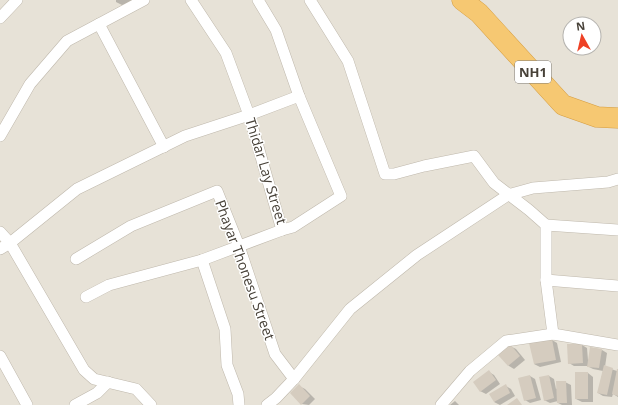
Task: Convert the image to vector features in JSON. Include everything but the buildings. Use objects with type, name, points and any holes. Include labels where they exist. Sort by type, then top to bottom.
[{"type":"highway","name":"NH1","points":[[462,0],[481,6],[563,105],[597,117],[618,118]]},
{"type":"street","points":[[0,18],[17,0]]},
{"type":"street","points":[[0,136],[30,84],[67,42],[144,0]]},
{"type":"street","name":"Thidar Lay Street","points":[[191,0],[226,53],[249,115],[282,230],[293,227],[341,196],[299,96]]},
{"type":"street","points":[[5,246],[77,190],[185,136],[249,115],[299,96],[276,30],[258,0]]},
{"type":"street","points":[[310,0],[348,61],[385,174],[394,174],[424,166],[474,156],[494,184],[529,210],[546,225],[618,230]]},
{"type":"street","points":[[99,24],[164,147]]},
{"type":"street","points":[[266,405],[276,398],[294,379],[350,309],[417,255],[508,195],[533,188],[608,182],[618,178]]},
{"type":"street","name":"Phayar Thonesu Street","points":[[76,259],[131,226],[217,191],[239,246],[275,354],[294,379]]},
{"type":"street","points":[[546,225],[546,280],[553,334]]},
{"type":"street","points":[[86,297],[109,285],[202,260],[282,230]]},
{"type":"street","points":[[0,232],[5,246],[84,370],[94,379],[136,389],[151,405]]},
{"type":"street","points":[[202,260],[224,328],[227,365],[238,394],[239,405]]},
{"type":"street","points":[[546,280],[618,286]]},
{"type":"street","points":[[441,405],[470,371],[506,341],[553,334],[618,345]]},
{"type":"street","points":[[0,356],[27,405]]},
{"type":"street","points":[[75,405],[97,393],[108,382]]},
{"type":"shaded area","points":[[0,0],[618,0],[618,405],[0,405]]}]
